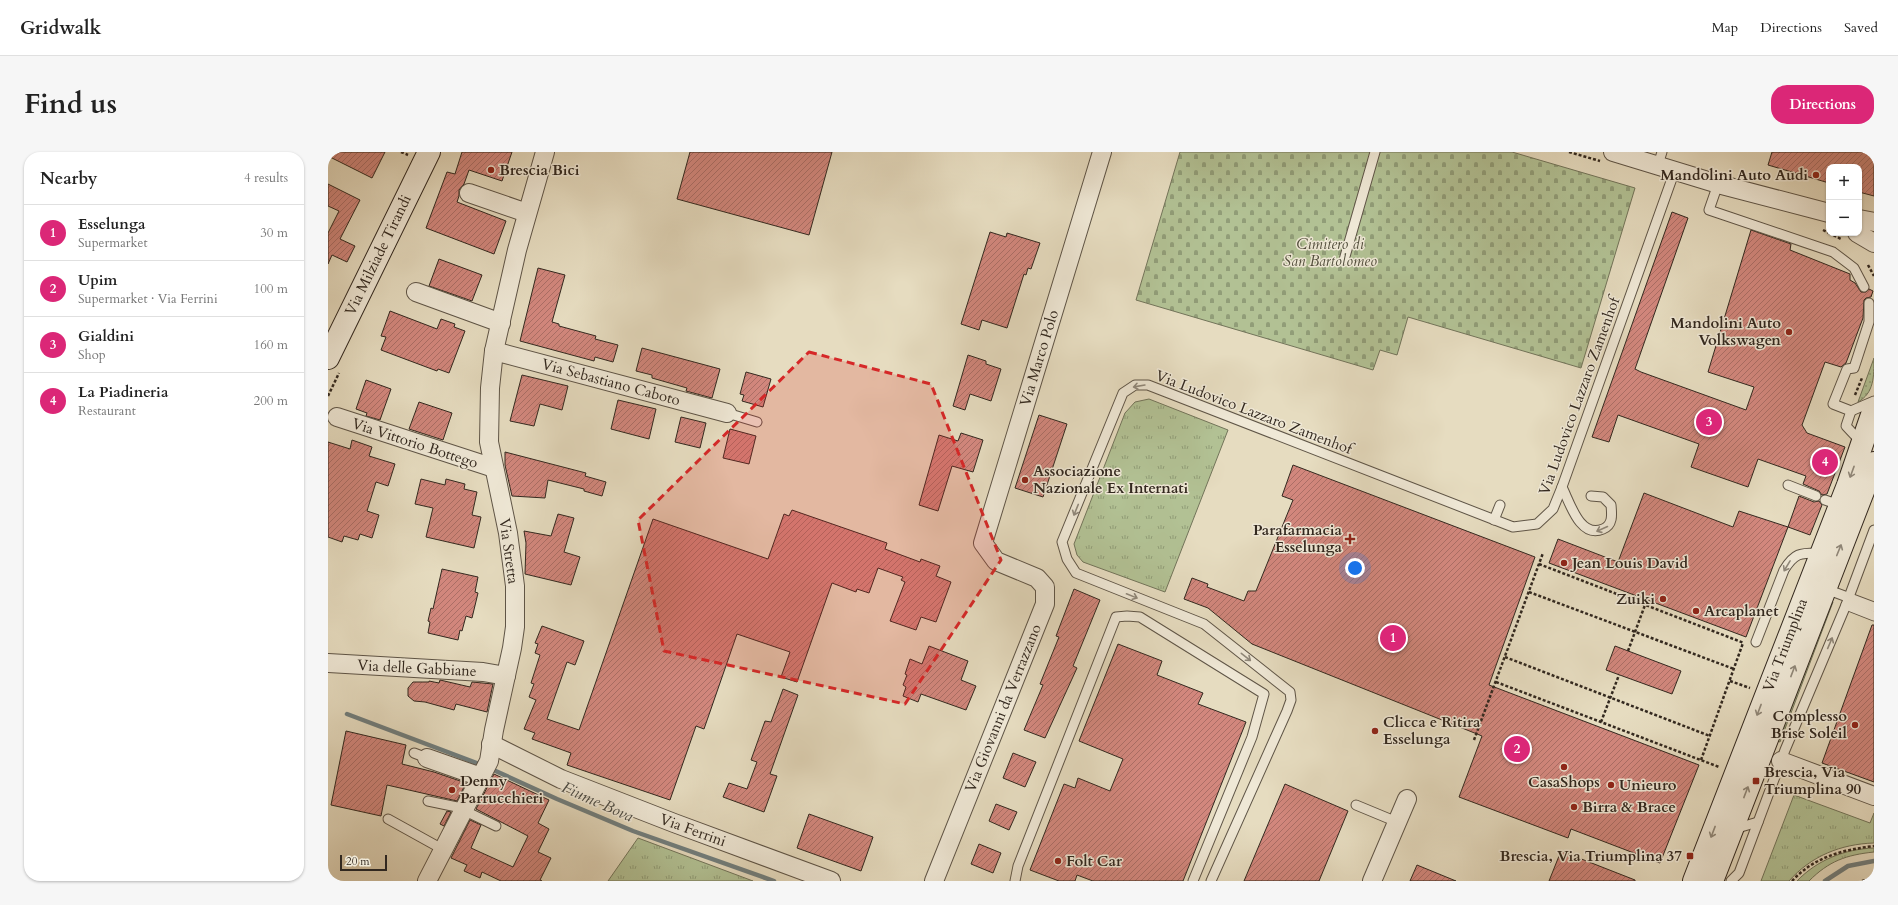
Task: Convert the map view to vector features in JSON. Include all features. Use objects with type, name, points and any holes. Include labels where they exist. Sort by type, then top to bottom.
[{"type":"main road","name":"Via Milziade Tirandi","points":[[328,358],[429,152]]},
{"type":"main road","name":"Via Triumplina","points":[[1694,881],[1820,553],[1827,500],[1862,444],[1874,409]]},
{"type":"main road","name":"Via Triumplina","points":[[1712,881],[1824,588],[1874,463]]},
{"type":"street","name":"Via Stretta","points":[[427,881],[481,777],[490,753],[515,627],[515,586],[508,533],[489,442],[488,416],[491,370],[494,351],[527,213],[545,152]]},
{"type":"street","name":"Via Marco Polo","points":[[996,561],[983,543],[1102,152]]},
{"type":"street","points":[[1613,152],[1660,159],[1675,170],[1718,184],[1826,214]]},
{"type":"street","points":[[469,193],[527,213]]},
{"type":"street","points":[[1862,220],[1874,222]]},
{"type":"street","points":[[1862,236],[1874,243]]},
{"type":"street","points":[[416,292],[501,323]]},
{"type":"street","name":"Via Sebastiano Caboto","points":[[494,351],[727,413]]},
{"type":"street","name":"Via Vittorio Bottego","points":[[337,417],[494,468]]},
{"type":"street","name":"Via Giovanni da Verrazzano","points":[[934,881],[1045,604],[1045,587],[1037,578],[996,561]]},
{"type":"street","name":"Via delle Gabbiane","points":[[328,663],[483,672],[506,676]]},
{"type":"street","name":"Via Ferrini","points":[[490,753],[832,881]]},
{"type":"street","points":[[420,756],[481,777]]},
{"type":"street","points":[[1780,761],[1874,796]]},
{"type":"street","points":[[1372,881],[1407,799]]},
{"type":"lane","points":[[1344,260],[1375,152]]},
{"type":"lane","name":"Via Ludovico Lazzaro Zamenhof","points":[[1211,881],[1287,711],[1291,700],[1290,692],[1204,624],[1076,573],[1067,558],[1062,542],[1123,393],[1135,385],[1148,385],[1494,520],[1514,527],[1537,524],[1553,509],[1562,487],[1675,170]]},
{"type":"lane","points":[[1718,184],[1708,211],[1833,252],[1854,268],[1864,287]]},
{"type":"lane","points":[[1869,303],[1869,322],[1854,368],[1847,369],[1833,404],[1851,411],[1874,401]]},
{"type":"lane","points":[[1851,411],[1846,426],[1862,444]]},
{"type":"lane","points":[[727,413],[757,422]]},
{"type":"lane","points":[[1788,485],[1827,500]]},
{"type":"lane","points":[[1562,487],[1577,519],[1585,529],[1596,532],[1608,527],[1612,519],[1612,505],[1603,497],[1591,496]]},
{"type":"lane","points":[[1494,520],[1500,505]]},
{"type":"lane","points":[[1731,881],[1738,873],[1780,761],[1848,601],[1874,530]]},
{"type":"lane","points":[[1756,642],[1784,570],[1790,561],[1796,555],[1805,552],[1820,553]]},
{"type":"lane","name":"Via Triumplina","points":[[1824,588],[1848,601]]},
{"type":"lane","points":[[1848,601],[1874,607]]},
{"type":"lane","points":[[1848,601],[1874,616]]},
{"type":"lane","points":[[1015,881],[1018,866],[1116,617],[1127,616],[1140,617],[1264,694],[1252,737],[1193,881]]},
{"type":"lane","points":[[428,800],[447,804],[496,826]]},
{"type":"lane","points":[[1356,805],[1397,822]]},
{"type":"lane","points":[[388,819],[444,850]]},
{"type":"lane","points":[[1732,830],[1758,822]]},
{"type":"path","points":[[1867,264],[1874,276]]},
{"type":"path","points":[[1474,740],[1543,553]]},
{"type":"path","points":[[1539,564],[1744,643],[1701,760]]},
{"type":"path","points":[[1529,592],[1734,668]]},
{"type":"path","points":[[1628,651],[1645,605]]},
{"type":"path","points":[[1505,657],[1710,736]]},
{"type":"path","points":[[1601,722],[1619,674]]},
{"type":"path","points":[[1730,681],[1750,689]]},
{"type":"path","points":[[1496,682],[1719,767]]},
{"type":"path","points":[[1792,881],[1802,870],[1814,862],[1831,854],[1874,846]]},
{"type":"path","points":[[1862,881],[1874,878]]},
{"type":"highlighted area","points":[[809,352],[931,384],[1001,560],[905,704],[664,651],[638,520]]},
{"type":"green space","name":"Cimitero di San Bartolomeo","points":[[1180,152],[1512,152],[1635,188],[1581,368],[1408,317],[1397,355],[1380,350],[1373,370],[1136,300]]},
{"type":"green space","points":[[1874,358],[1872,384],[1867,394],[1858,402]]},
{"type":"green space","points":[[1149,399],[1228,430],[1165,592],[1083,562],[1077,555],[1074,544],[1125,413],[1135,402]]},
{"type":"green space","points":[[1832,601],[1833,602],[1780,742],[1774,740]]},
{"type":"green space","points":[[1794,795],[1870,823],[1874,813],[1874,843],[1850,846],[1827,853],[1807,865],[1789,881],[1761,881]]},
{"type":"green space","points":[[638,838],[753,881],[608,881]]},
{"type":"green space","points":[[1874,848],[1874,852],[1838,860],[1824,868],[1809,881],[1797,881],[1813,867],[1832,857],[1842,853]]},
{"type":"building","points":[[328,152],[385,152],[372,178],[328,156]]},
{"type":"building","points":[[462,152],[512,152],[502,181],[469,170],[464,184],[459,190],[457,202],[506,221],[494,254],[426,228],[447,172],[455,174]]},
{"type":"building","points":[[690,152],[832,152],[809,235],[677,199]]},
{"type":"building","name":"Mandolini Auto Audi","points":[[1772,152],[1874,152],[1874,196],[1862,193],[1862,164],[1826,164],[1826,182],[1768,165]]},
{"type":"building","points":[[328,184],[360,200],[340,239],[355,246],[347,262],[332,255],[328,264],[328,233],[339,211],[328,206]]},
{"type":"building","points":[[1672,212],[1688,218],[1635,369],[1641,372],[1746,410],[1754,387],[1708,372],[1751,230],[1791,244],[1790,250],[1850,274],[1850,280],[1855,283],[1861,292],[1866,292],[1869,289],[1873,291],[1871,297],[1864,300],[1863,318],[1846,363],[1841,367],[1825,362],[1802,425],[1807,433],[1845,447],[1827,494],[1822,495],[1819,491],[1803,484],[1806,476],[1758,459],[1748,487],[1691,467],[1699,444],[1618,415],[1609,442],[1592,437]]},
{"type":"building","points":[[990,232],[1006,237],[1007,233],[1040,243],[1031,269],[1028,268],[1026,275],[1024,274],[1007,328],[982,320],[979,330],[961,324]]},
{"type":"building","points":[[439,259],[482,275],[472,301],[429,286]]},
{"type":"building","points":[[538,268],[565,275],[552,322],[559,324],[559,326],[596,336],[595,339],[618,345],[613,362],[595,357],[594,361],[520,341]]},
{"type":"building","points":[[390,311],[437,329],[441,319],[455,324],[454,327],[465,331],[449,373],[438,369],[437,371],[381,350],[386,337],[381,336]]},
{"type":"building","points":[[642,348],[720,369],[712,398],[686,391],[687,388],[652,378],[652,375],[636,371]]},
{"type":"building","points":[[968,355],[986,361],[986,364],[1001,369],[991,401],[970,394],[965,410],[953,406]]},
{"type":"building","points":[[746,372],[771,379],[763,407],[742,401],[744,395],[740,394]]},
{"type":"building","points":[[522,375],[568,386],[562,410],[540,404],[534,426],[510,421]]},
{"type":"building","points":[[366,380],[391,389],[380,420],[366,416],[367,413],[356,409]]},
{"type":"building","points":[[618,400],[656,409],[649,439],[611,429]]},
{"type":"building","points":[[419,402],[452,413],[443,440],[409,429]]},
{"type":"building","points":[[1039,415],[1067,424],[1043,497],[1015,488]]},
{"type":"building","points":[[681,417],[706,423],[700,448],[675,442]]},
{"type":"building","points":[[730,429],[756,436],[749,464],[723,458]]},
{"type":"building","points":[[961,433],[983,440],[973,472],[952,466],[938,511],[919,505],[939,435],[958,441]]},
{"type":"building","points":[[352,440],[372,447],[369,456],[395,464],[388,486],[376,482],[367,511],[379,515],[372,538],[360,534],[358,540],[344,536],[342,542],[328,537],[328,442],[350,449]]},
{"type":"building","points":[[505,452],[586,473],[585,476],[606,482],[602,496],[584,491],[584,489],[548,480],[545,498],[512,496],[505,465]]},
{"type":"building","points":[[1293,465],[1535,557],[1489,685],[1699,765],[1660,863],[1571,829],[1568,838],[1459,797],[1482,736],[1252,644],[1208,608],[1184,599],[1192,578],[1208,584],[1207,587],[1244,601],[1248,591],[1256,591],[1293,500],[1282,496]]},
{"type":"building","points":[[421,479],[445,485],[446,479],[465,484],[464,489],[477,492],[472,515],[481,517],[474,548],[426,537],[433,508],[415,504]]},
{"type":"building","points":[[1644,493],[1733,527],[1739,511],[1788,527],[1746,637],[1549,563],[1558,539],[1618,562]]},
{"type":"building","points":[[1799,496],[1814,502],[1819,501],[1822,505],[1810,535],[1788,527]]},
{"type":"building","points":[[792,510],[887,543],[885,549],[920,562],[921,559],[940,566],[936,576],[951,582],[936,622],[921,617],[916,630],[890,621],[905,582],[901,580],[903,577],[878,568],[869,593],[857,589],[856,592],[832,583],[797,682],[781,677],[790,652],[737,634],[704,729],[696,726],[670,800],[567,765],[571,753],[532,739],[535,733],[524,729],[536,700],[529,697],[534,684],[531,683],[540,655],[535,653],[538,644],[535,643],[542,626],[584,641],[575,665],[567,662],[547,719],[579,730],[653,519],[768,559],[784,514],[789,516]]},
{"type":"building","points":[[558,514],[574,518],[564,552],[580,557],[571,585],[525,574],[526,543],[524,531],[551,536]]},
{"type":"building","points":[[442,569],[478,577],[475,592],[478,593],[472,618],[466,616],[462,631],[460,630],[458,640],[428,633],[430,622],[428,621],[431,608],[433,609]]},
{"type":"building","points":[[1074,589],[1100,600],[1073,666],[1077,668],[1045,738],[1024,730],[1043,685],[1040,684],[1059,637],[1056,636]]},
{"type":"building","name":"Complesso Brise Soleil","points":[[1872,625],[1874,625],[1874,782],[1822,763]]},
{"type":"building","points":[[1118,644],[1162,661],[1157,675],[1203,693],[1198,704],[1246,722],[1183,881],[1093,881],[1077,875],[1075,881],[1059,881],[1030,870],[1064,784],[1075,788],[1078,778],[1110,791],[1123,759],[1079,741]]},
{"type":"building","points":[[929,646],[968,661],[961,680],[976,686],[966,710],[921,694],[918,702],[903,696],[906,687],[903,685],[907,675],[905,674],[910,659],[922,664]]},
{"type":"building","points":[[1615,646],[1681,671],[1672,694],[1606,670]]},
{"type":"building","points":[[440,680],[470,687],[472,682],[493,684],[487,712],[456,704],[454,710],[425,702],[414,701],[408,696],[408,688],[413,682],[429,681],[439,683]]},
{"type":"building","points":[[783,689],[798,695],[770,774],[777,776],[764,812],[723,797],[729,783],[747,789],[757,762],[751,760],[765,721],[771,722]]},
{"type":"building","points":[[346,731],[406,745],[402,764],[434,772],[466,783],[457,801],[387,785],[381,816],[331,805]]},
{"type":"building","points":[[1013,753],[1036,762],[1025,787],[1003,778]]},
{"type":"building","points":[[494,774],[549,800],[538,823],[549,829],[538,852],[551,858],[540,880],[542,881],[501,881],[482,872],[480,878],[464,871],[467,865],[451,858],[470,820],[481,825],[471,848],[513,867],[528,836],[476,809]]},
{"type":"building","points":[[1285,784],[1348,811],[1319,881],[1244,881]]},
{"type":"building","points":[[996,804],[1017,812],[1009,830],[989,821]]},
{"type":"building","points":[[447,811],[451,812],[444,826],[440,824]]},
{"type":"building","points":[[809,814],[873,837],[861,871],[797,848]]},
{"type":"building","points":[[979,844],[1001,853],[993,873],[971,864]]},
{"type":"building","points":[[1561,851],[1635,880],[1635,881],[1549,881]]},
{"type":"building","points":[[1417,865],[1456,881],[1410,881]]},
{"type":"waterway","name":"Fiume Bova","points":[[347,714],[482,765]]},
{"type":"waterway","name":"Fiume Bova","points":[[489,768],[633,831],[774,881]]},
{"type":"waterway","points":[[1825,881],[1848,866],[1874,861]]},
{"type":"place","name":"Brescia Bici","points":[[491,170]]},
{"type":"place","name":"Mandolini Auto Audi","points":[[1816,175]]},
{"type":"place","name":"Mandolini Auto Volkswagen","points":[[1789,332]]},
{"type":"place","name":"Gialdini","points":[[1709,422]]},
{"type":"place","name":"La Piadineria","points":[[1825,462]]},
{"type":"place","name":"Associazione Nazionale Ex Internati","points":[[1025,480]]},
{"type":"place","name":"Parafarmacia Esselunga","points":[[1350,539]]},
{"type":"place","name":"Jean Louis David","points":[[1564,563]]},
{"type":"place","name":"Zuiki","points":[[1663,599]]},
{"type":"place","name":"Arcaplanet","points":[[1696,611]]},
{"type":"place","name":"Esselunga","points":[[1393,638]]},
{"type":"place","name":"Complesso Brise Soleil","points":[[1855,725]]},
{"type":"place","name":"Clicca e Ritira Esselunga","points":[[1375,731]]},
{"type":"place","name":"Upim","points":[[1517,749]]},
{"type":"place","name":"CasaShops","points":[[1564,767]]},
{"type":"place","name":"Brescia, Via Triumplina 90","points":[[1756,781]]},
{"type":"place","name":"Unieuro","points":[[1611,785]]},
{"type":"place","name":"Denny Parrucchieri","points":[[452,790]]},
{"type":"place","name":"Birra & Brace","points":[[1574,807]]},
{"type":"place","name":"Brescia, Via Triumplina 37","points":[[1690,856]]},
{"type":"place","name":"Folt Car","points":[[1058,861]]}]
